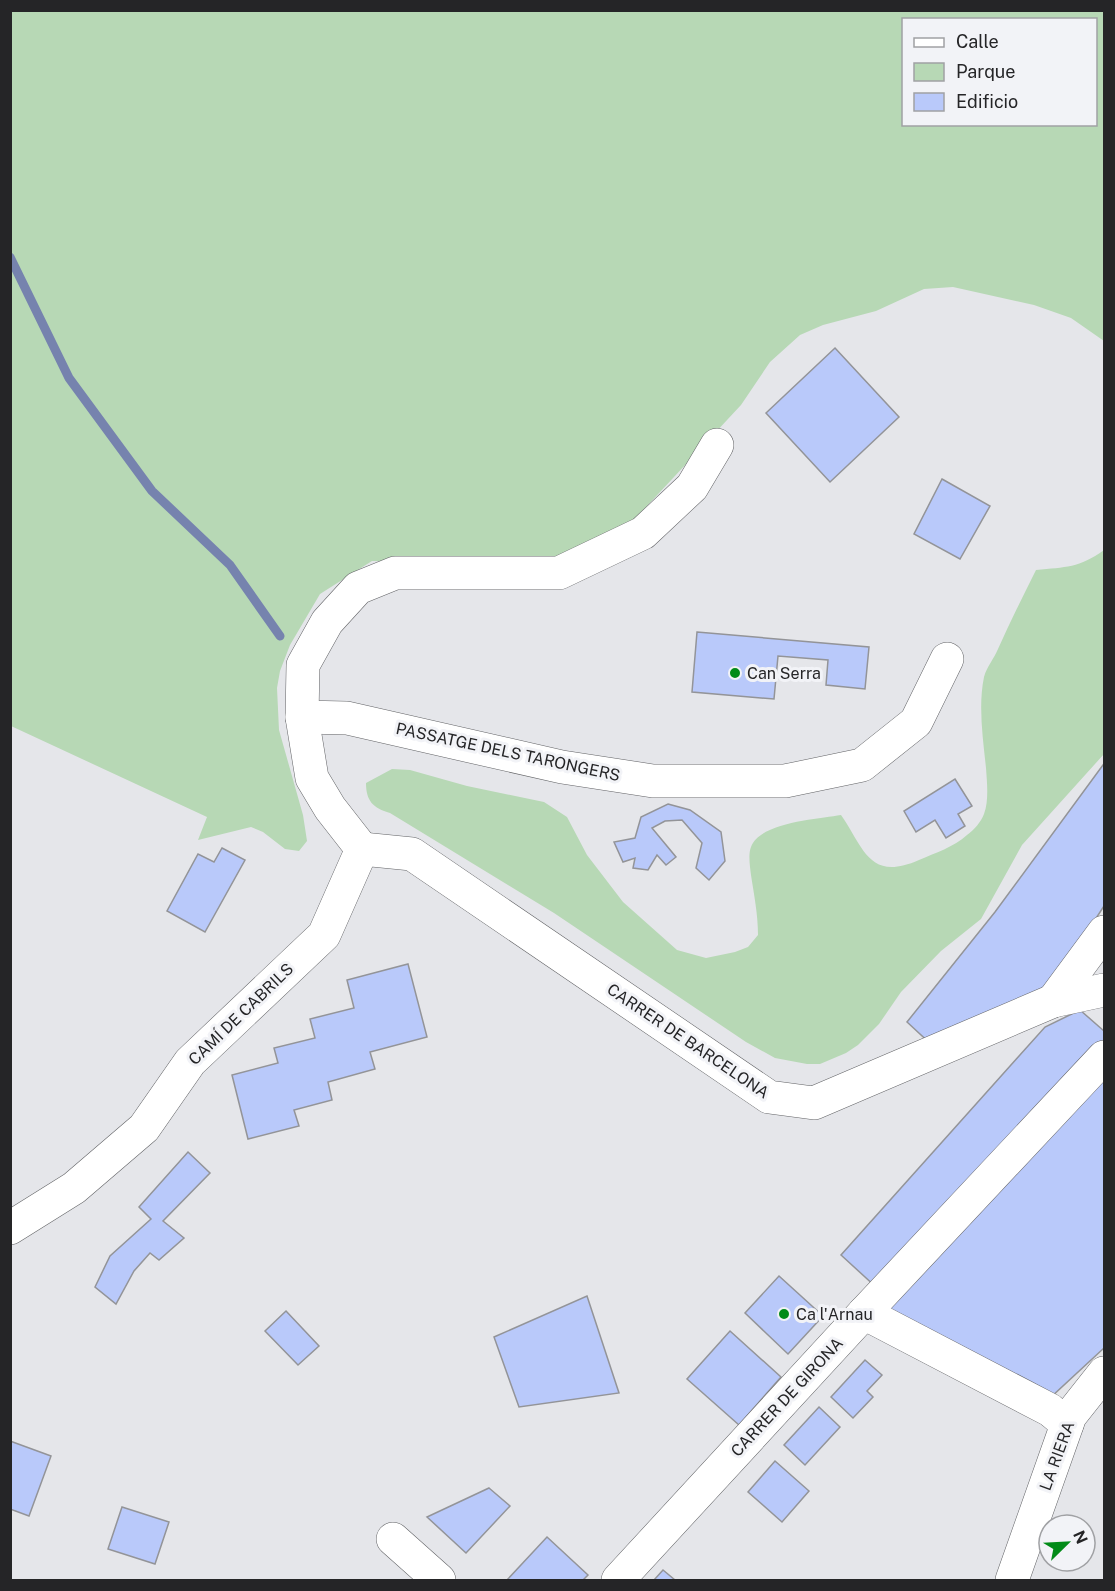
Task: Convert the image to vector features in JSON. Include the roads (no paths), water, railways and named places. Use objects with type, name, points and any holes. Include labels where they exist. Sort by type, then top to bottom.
[{"type":"street","points":[[362,849],[330,808],[312,778],[302,717],[303,665],[327,622],[358,588],[395,573],[560,573],[643,533],[692,487],[717,445]]},
{"type":"street","name":"PASSATGE DELS TARONGERS","points":[[302,717],[347,718],[562,767],[653,781],[785,781],[862,765],[916,722],[947,659]]},
{"type":"street","name":"CARRER DE BARCELONA","points":[[362,849],[412,854],[769,1097],[814,1103],[1053,1001],[1104,990]]},
{"type":"street","name":"CAMÍ DE CABRILS","points":[[10,1228],[74,1188],[144,1128],[190,1062],[324,935],[362,849]]},
{"type":"street","points":[[1053,1001],[1104,932]]},
{"type":"street","name":"CARRER DE GIRONA","points":[[618,1581],[864,1313],[1104,1057]]},
{"type":"street","points":[[864,1313],[1050,1410],[1067,1424]]},
{"type":"street","name":"LA RIERA","points":[[1012,1581],[1070,1416],[1104,1373]]},
{"type":"street","points":[[393,1539],[439,1581]]},
{"type":"waterway","points":[[10,257],[69,378],[152,491],[230,565],[280,636]]},
{"type":"place","name":"Can Serra","points":[[735,673]]},
{"type":"place","name":"Ca l'Arnau","points":[[784,1314]]}]
